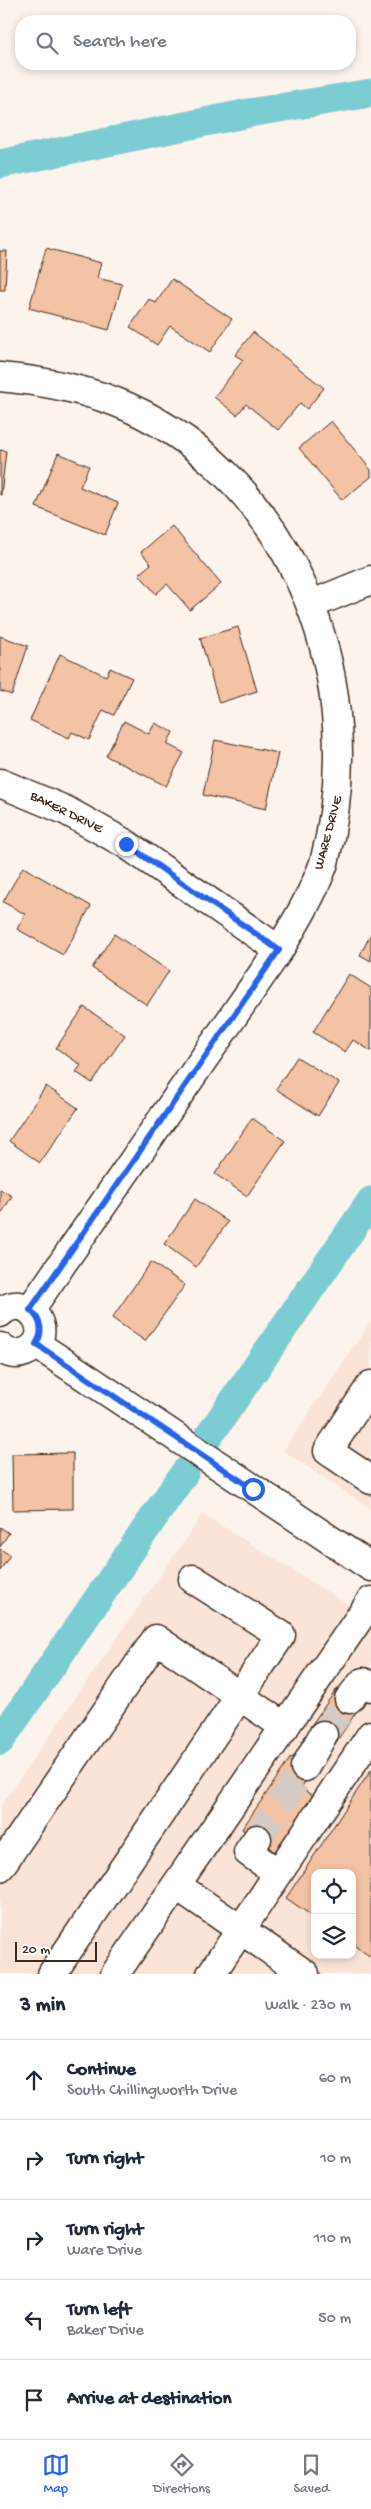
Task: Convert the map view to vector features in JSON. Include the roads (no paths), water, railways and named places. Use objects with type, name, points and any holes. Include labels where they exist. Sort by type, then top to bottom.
[{"type":"street","name":"WARE DRIVE","points":[[0,377],[35,380],[82,390],[128,407],[186,441],[228,474],[258,505],[286,544],[317,602],[333,649],[342,696],[344,745],[340,793],[324,864],[304,908],[279,950],[30,1310]]},
{"type":"street","points":[[317,602],[371,580]]},
{"type":"street","name":"BAKER DRIVE","points":[[0,783],[65,810],[126,844],[279,950]]},
{"type":"street","points":[[0,1313],[11,1306],[18,1306],[30,1310],[38,1318],[40,1325],[39,1340],[29,1351],[21,1354],[12,1354],[1,1350]]},
{"type":"street","points":[[36,1344],[371,1567]]},
{"type":"street","points":[[371,1386],[328,1451],[371,1480]]},
{"type":"street","points":[[52,1974],[281,1636],[192,1579]]},
{"type":"street","points":[[115,1974],[371,1601]]},
{"type":"street","points":[[0,1867],[156,1639],[285,1726]]},
{"type":"street","points":[[305,1766],[322,1735]]},
{"type":"street","points":[[211,1974],[371,1735]]},
{"type":"street","points":[[256,1839],[248,1852],[278,1873]]},
{"type":"street","points":[[176,1885],[305,1974]]},
{"type":"waterway","points":[[0,164],[249,113],[371,93]]},
{"type":"waterway","points":[[209,1436],[371,1201]]},
{"type":"waterway","points":[[0,1741],[185,1472]]},
{"type":"tunnel","points":[[323,1735],[349,1699]]},
{"type":"tunnel","points":[[257,1839],[305,1767]]}]
